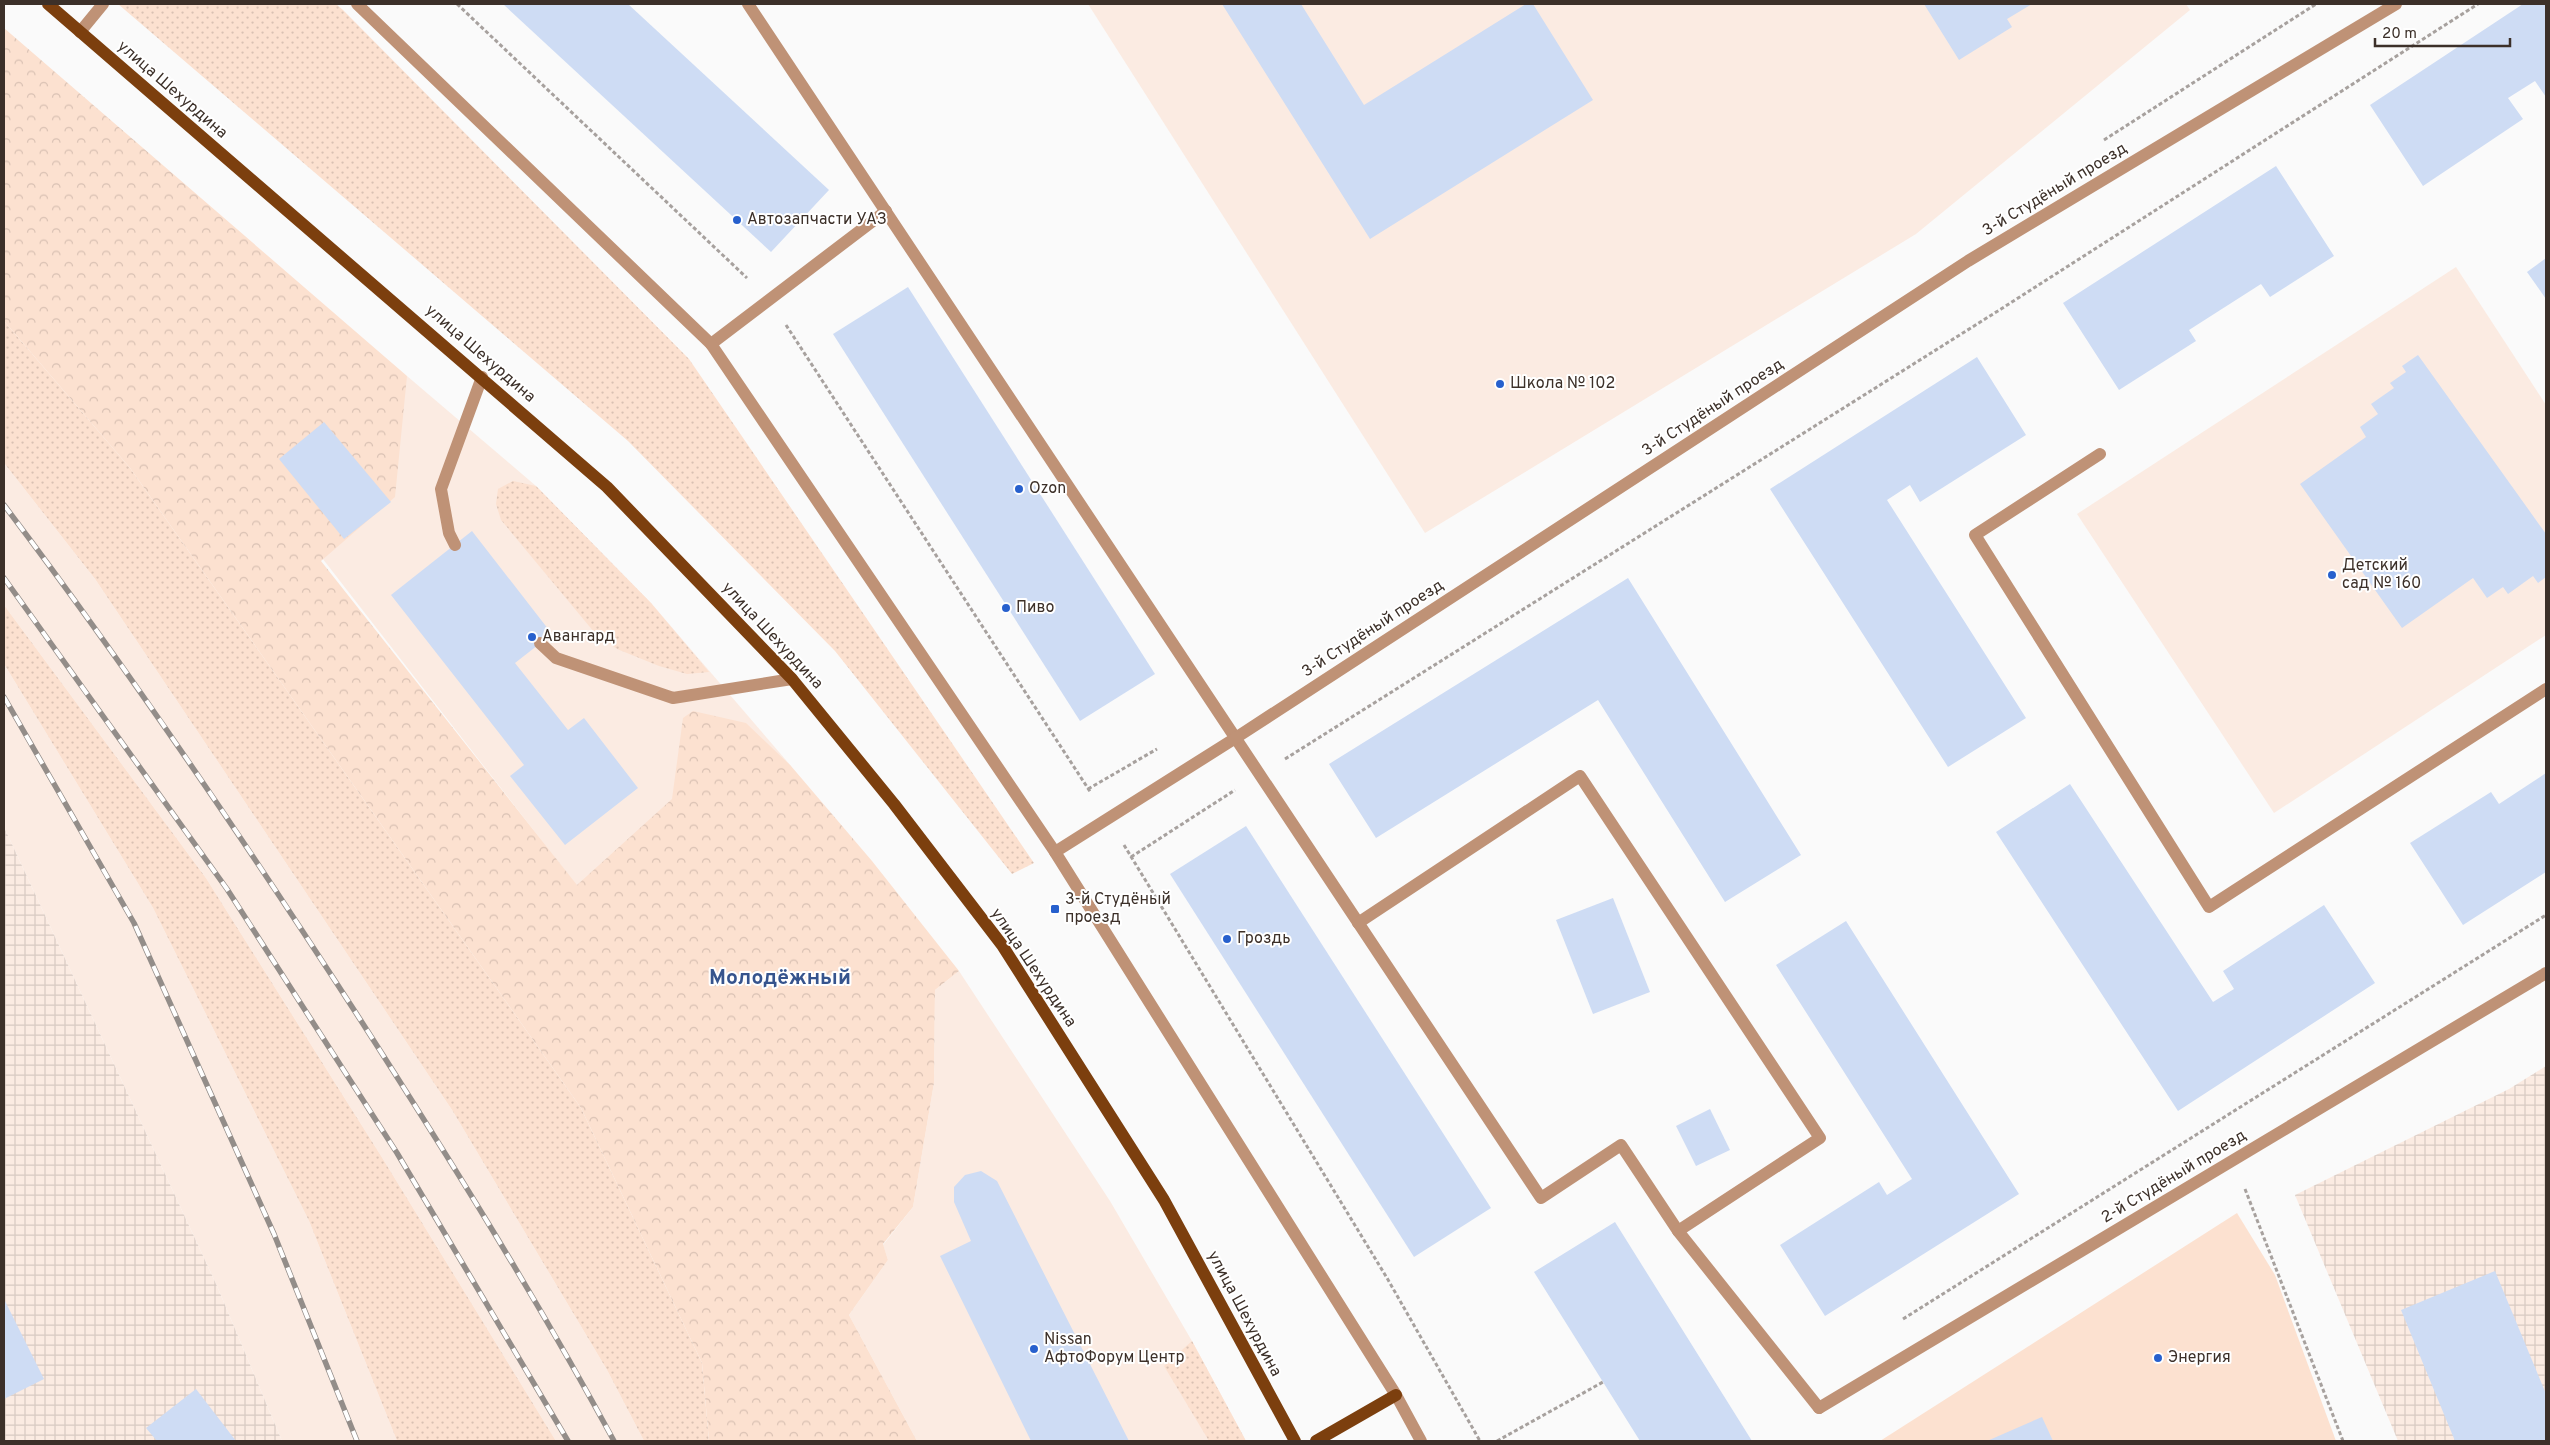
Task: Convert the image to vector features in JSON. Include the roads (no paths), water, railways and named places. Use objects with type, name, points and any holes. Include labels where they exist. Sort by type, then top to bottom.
[{"type":"main road","name":"улица Шехурдина","points":[[48,4],[482,377],[607,487],[792,679],[894,804],[1002,945],[1164,1200],[1295,1441]]},
{"type":"main road","points":[[1316,1441],[1396,1395]]},
{"type":"street","points":[[80,32],[103,4]]},
{"type":"street","points":[[357,4],[711,344],[1055,852],[1396,1395],[1421,1441]]},
{"type":"street","points":[[748,4],[1234,739],[1542,1198],[1621,1146],[1678,1231],[1820,1138],[1580,776],[1358,923]]},
{"type":"street","name":"3-й Студёный проезд","points":[[1055,852],[1234,739],[1968,261],[2396,4]]},
{"type":"street","points":[[711,344],[886,211]]},
{"type":"street","points":[[455,545],[449,533],[441,489],[482,377]]},
{"type":"street","points":[[2100,454],[1975,536],[2209,907],[2546,689]]},
{"type":"street","points":[[540,643],[556,658],[673,698],[792,679]]},
{"type":"street","name":"2-й Студёный проезд","points":[[1678,1231],[1819,1408],[2546,973]]},
{"type":"railway","points":[[4,505],[96,629],[228,819],[314,948],[489,1225],[553,1332],[614,1441]]},
{"type":"railway","points":[[4,578],[227,889],[397,1153],[568,1441]]},
{"type":"railway","points":[[4,697],[134,923],[274,1234],[357,1441]]},
{"type":"place","name":"Автозапчасти УАЗ","points":[[737,220]]},
{"type":"place","name":"Школа № 102","points":[[1500,384]]},
{"type":"place","name":"Ozon","points":[[1019,489]]},
{"type":"place","name":"Детский сад № 160","points":[[2332,575]]},
{"type":"place","name":"Пиво","points":[[1006,608]]},
{"type":"place","name":"Авангард","points":[[532,637]]},
{"type":"place","name":"3-й Студёный проезд","points":[[1055,909]]},
{"type":"place","name":"Гроздь","points":[[1227,939]]},
{"type":"place","name":"Nissan АфтоФорум Центр","points":[[1034,1349]]},
{"type":"place","name":"Энергия","points":[[2158,1358]]},
{"type":"district","name":"Молодёжный","points":[[780,978]]}]
